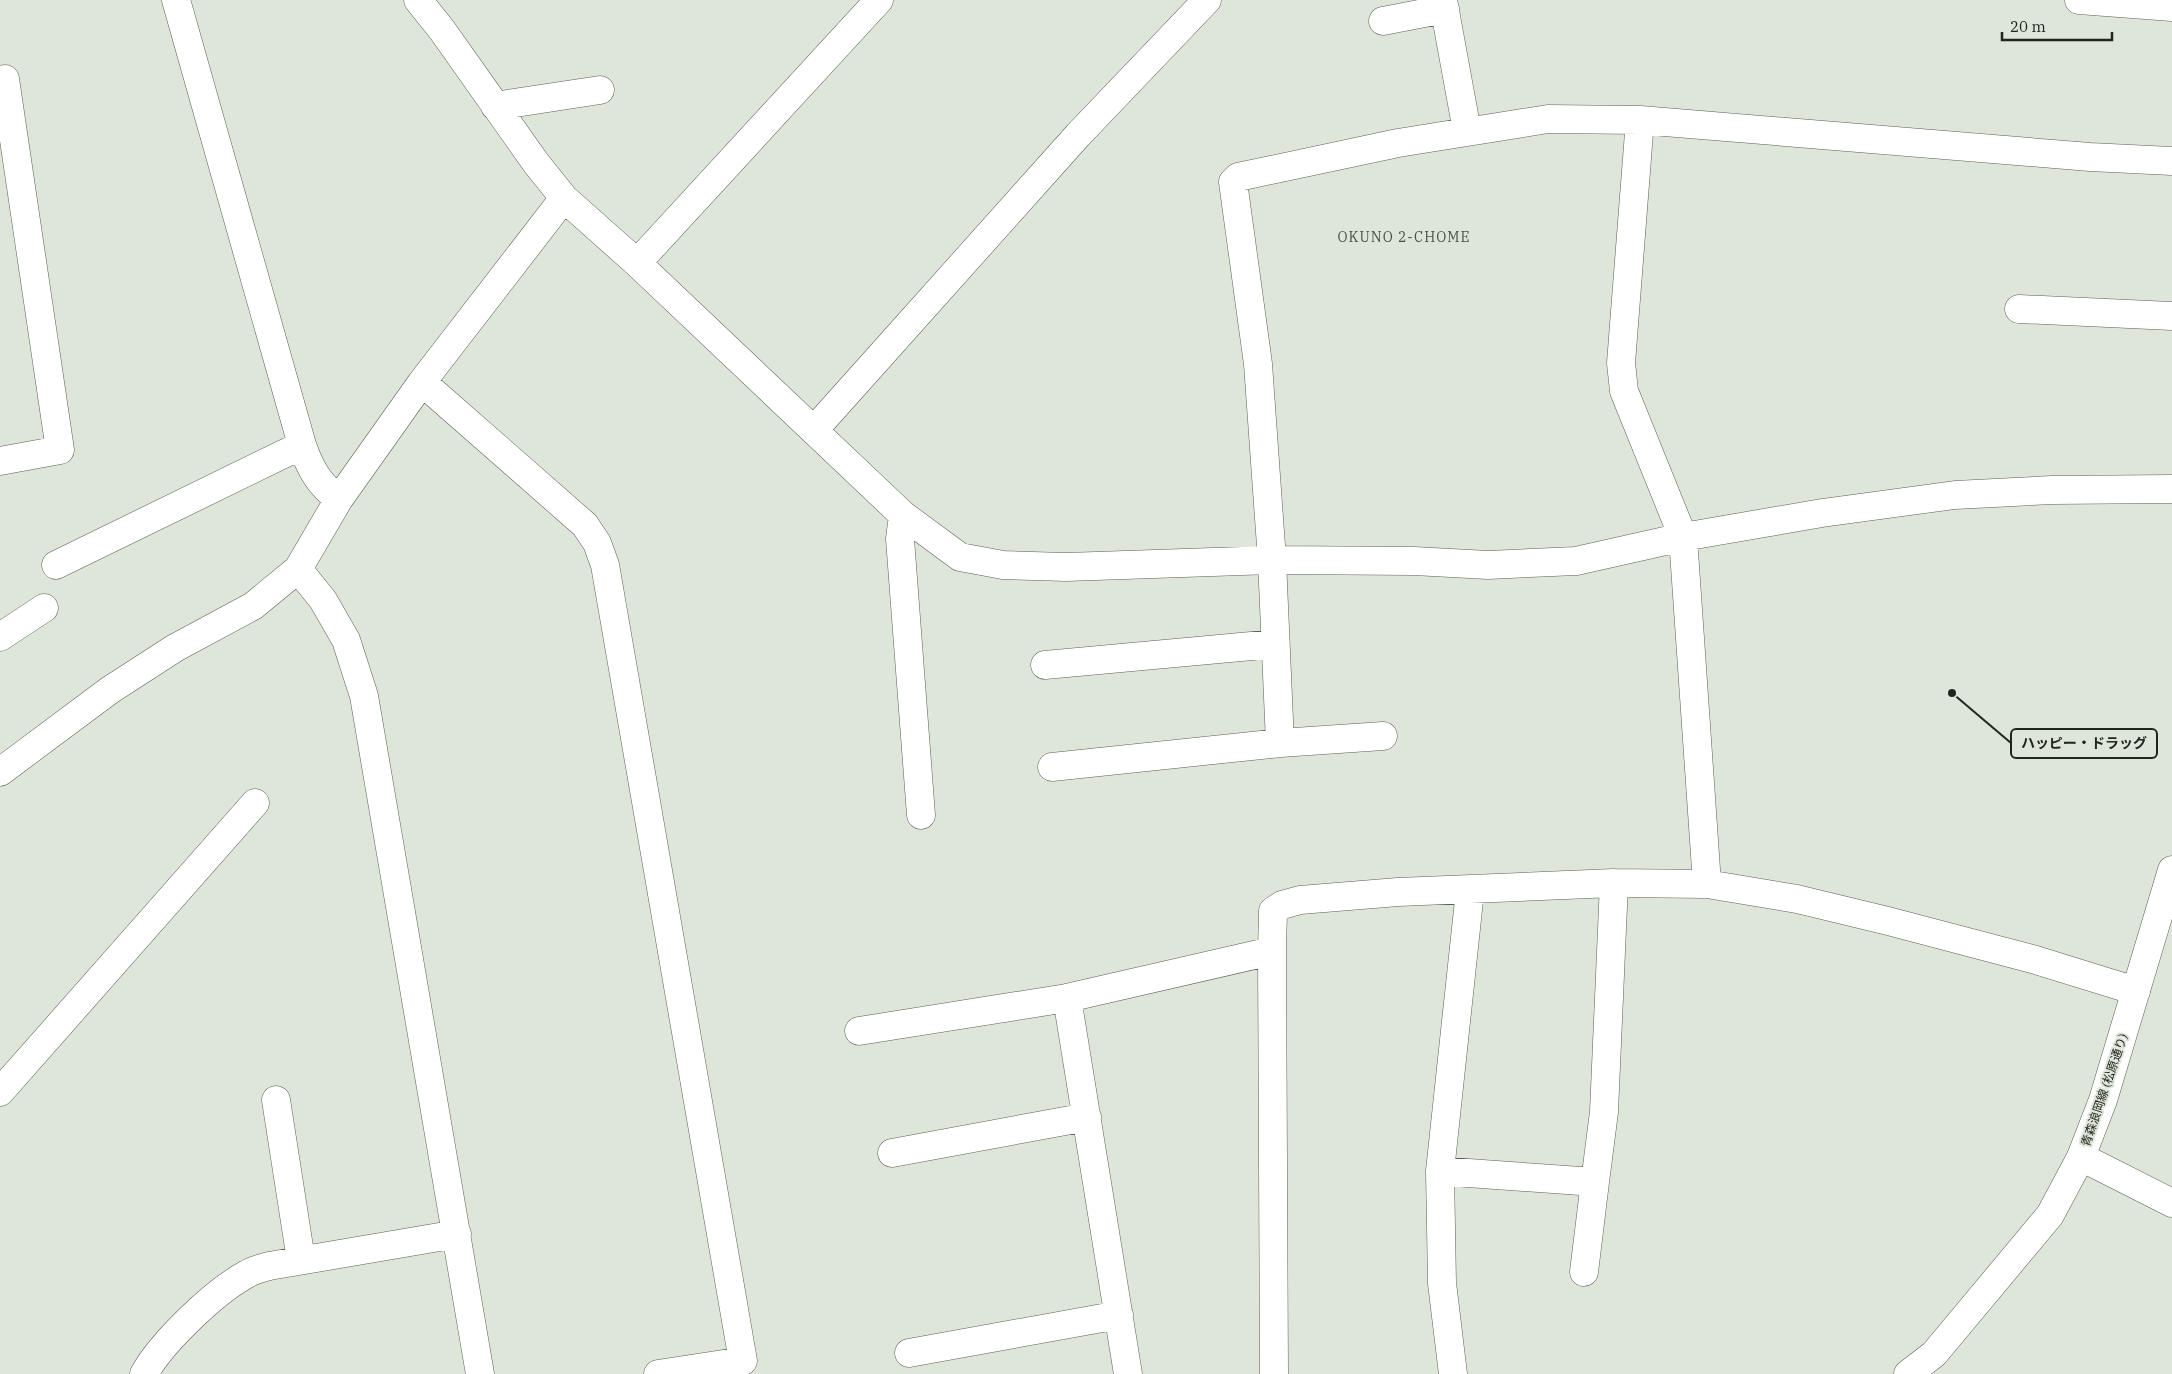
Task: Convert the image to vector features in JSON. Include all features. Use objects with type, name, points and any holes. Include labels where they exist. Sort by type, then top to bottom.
[{"type":"street","points":[[176,0],[302,445],[316,477],[325,489],[339,499]]},
{"type":"street","points":[[418,0],[564,198],[637,263],[903,515],[960,557],[1003,566],[1066,567],[1272,560],[1414,561],[1488,566],[1576,561],[1683,537],[1822,513],[1955,495],[2172,489]]},
{"type":"street","points":[[637,263],[879,0]]},
{"type":"street","points":[[814,430],[1078,135],[1207,0]]},
{"type":"street","points":[[2079,0],[2172,7]]},
{"type":"street","points":[[1383,21],[1444,4],[1467,131]]},
{"type":"street","points":[[0,80],[4,79],[60,450],[0,461]]},
{"type":"street","points":[[495,106],[600,90]]},
{"type":"street","points":[[1280,743],[1274,644],[1272,560],[1258,364],[1233,182],[1238,177],[1304,162],[1467,131],[1548,119],[1640,120],[2172,162]]},
{"type":"street","points":[[1640,120],[1621,363],[1624,391],[1683,537],[1707,884]]},
{"type":"street","points":[[0,772],[110,690],[175,648],[252,606],[298,569],[339,499],[422,382],[564,198]]},
{"type":"street","points":[[2019,309],[2172,316]]},
{"type":"street","points":[[422,382],[584,524],[597,543],[605,566],[743,1361],[658,1374]]},
{"type":"street","points":[[56,565],[302,445]]},
{"type":"street","points":[[903,515],[900,539],[921,815]]},
{"type":"street","points":[[298,569],[323,600],[346,640],[364,696],[480,1374]]},
{"type":"street","points":[[0,637],[44,608]]},
{"type":"street","points":[[1045,665],[1274,644]]},
{"type":"street","points":[[1052,767],[1280,743],[1383,736]]},
{"type":"street","points":[[0,1092],[255,803]]},
{"type":"street","points":[[1584,1272],[1604,1112],[1614,883]]},
{"type":"street","points":[[1274,1374],[1272,950],[1273,911],[1282,905],[1300,900],[1398,892],[1470,891],[1614,883],[1707,884],[1798,899],[1888,921],[2036,960],[2136,991]]},
{"type":"street","name":"青森浪岡線 (松原通り)","points":[[1908,1374],[1934,1354],[2050,1215],[2081,1156],[2102,1100],[2170,887]]},
{"type":"street","points":[[1453,1374],[1442,1283],[1440,1171],[1470,891]]},
{"type":"street","points":[[859,1031],[1067,998],[1272,950]]},
{"type":"street","points":[[1067,998],[1128,1374]]},
{"type":"street","points":[[276,1100],[301,1260]]},
{"type":"street","points":[[892,1153],[1086,1117]]},
{"type":"street","points":[[2081,1156],[2172,1203]]},
{"type":"street","points":[[1440,1171],[1595,1182]]},
{"type":"street","points":[[144,1374],[154,1359],[180,1331],[232,1283],[249,1273],[269,1266],[301,1260],[457,1234]]},
{"type":"street","points":[[909,1353],[1118,1315]]},
{"type":"place","name":"ハッピー・ドラッグ","points":[[1952,693]]},
{"type":"district","name":"OKUNO 2-CHOME","points":[[1404,237]]}]
